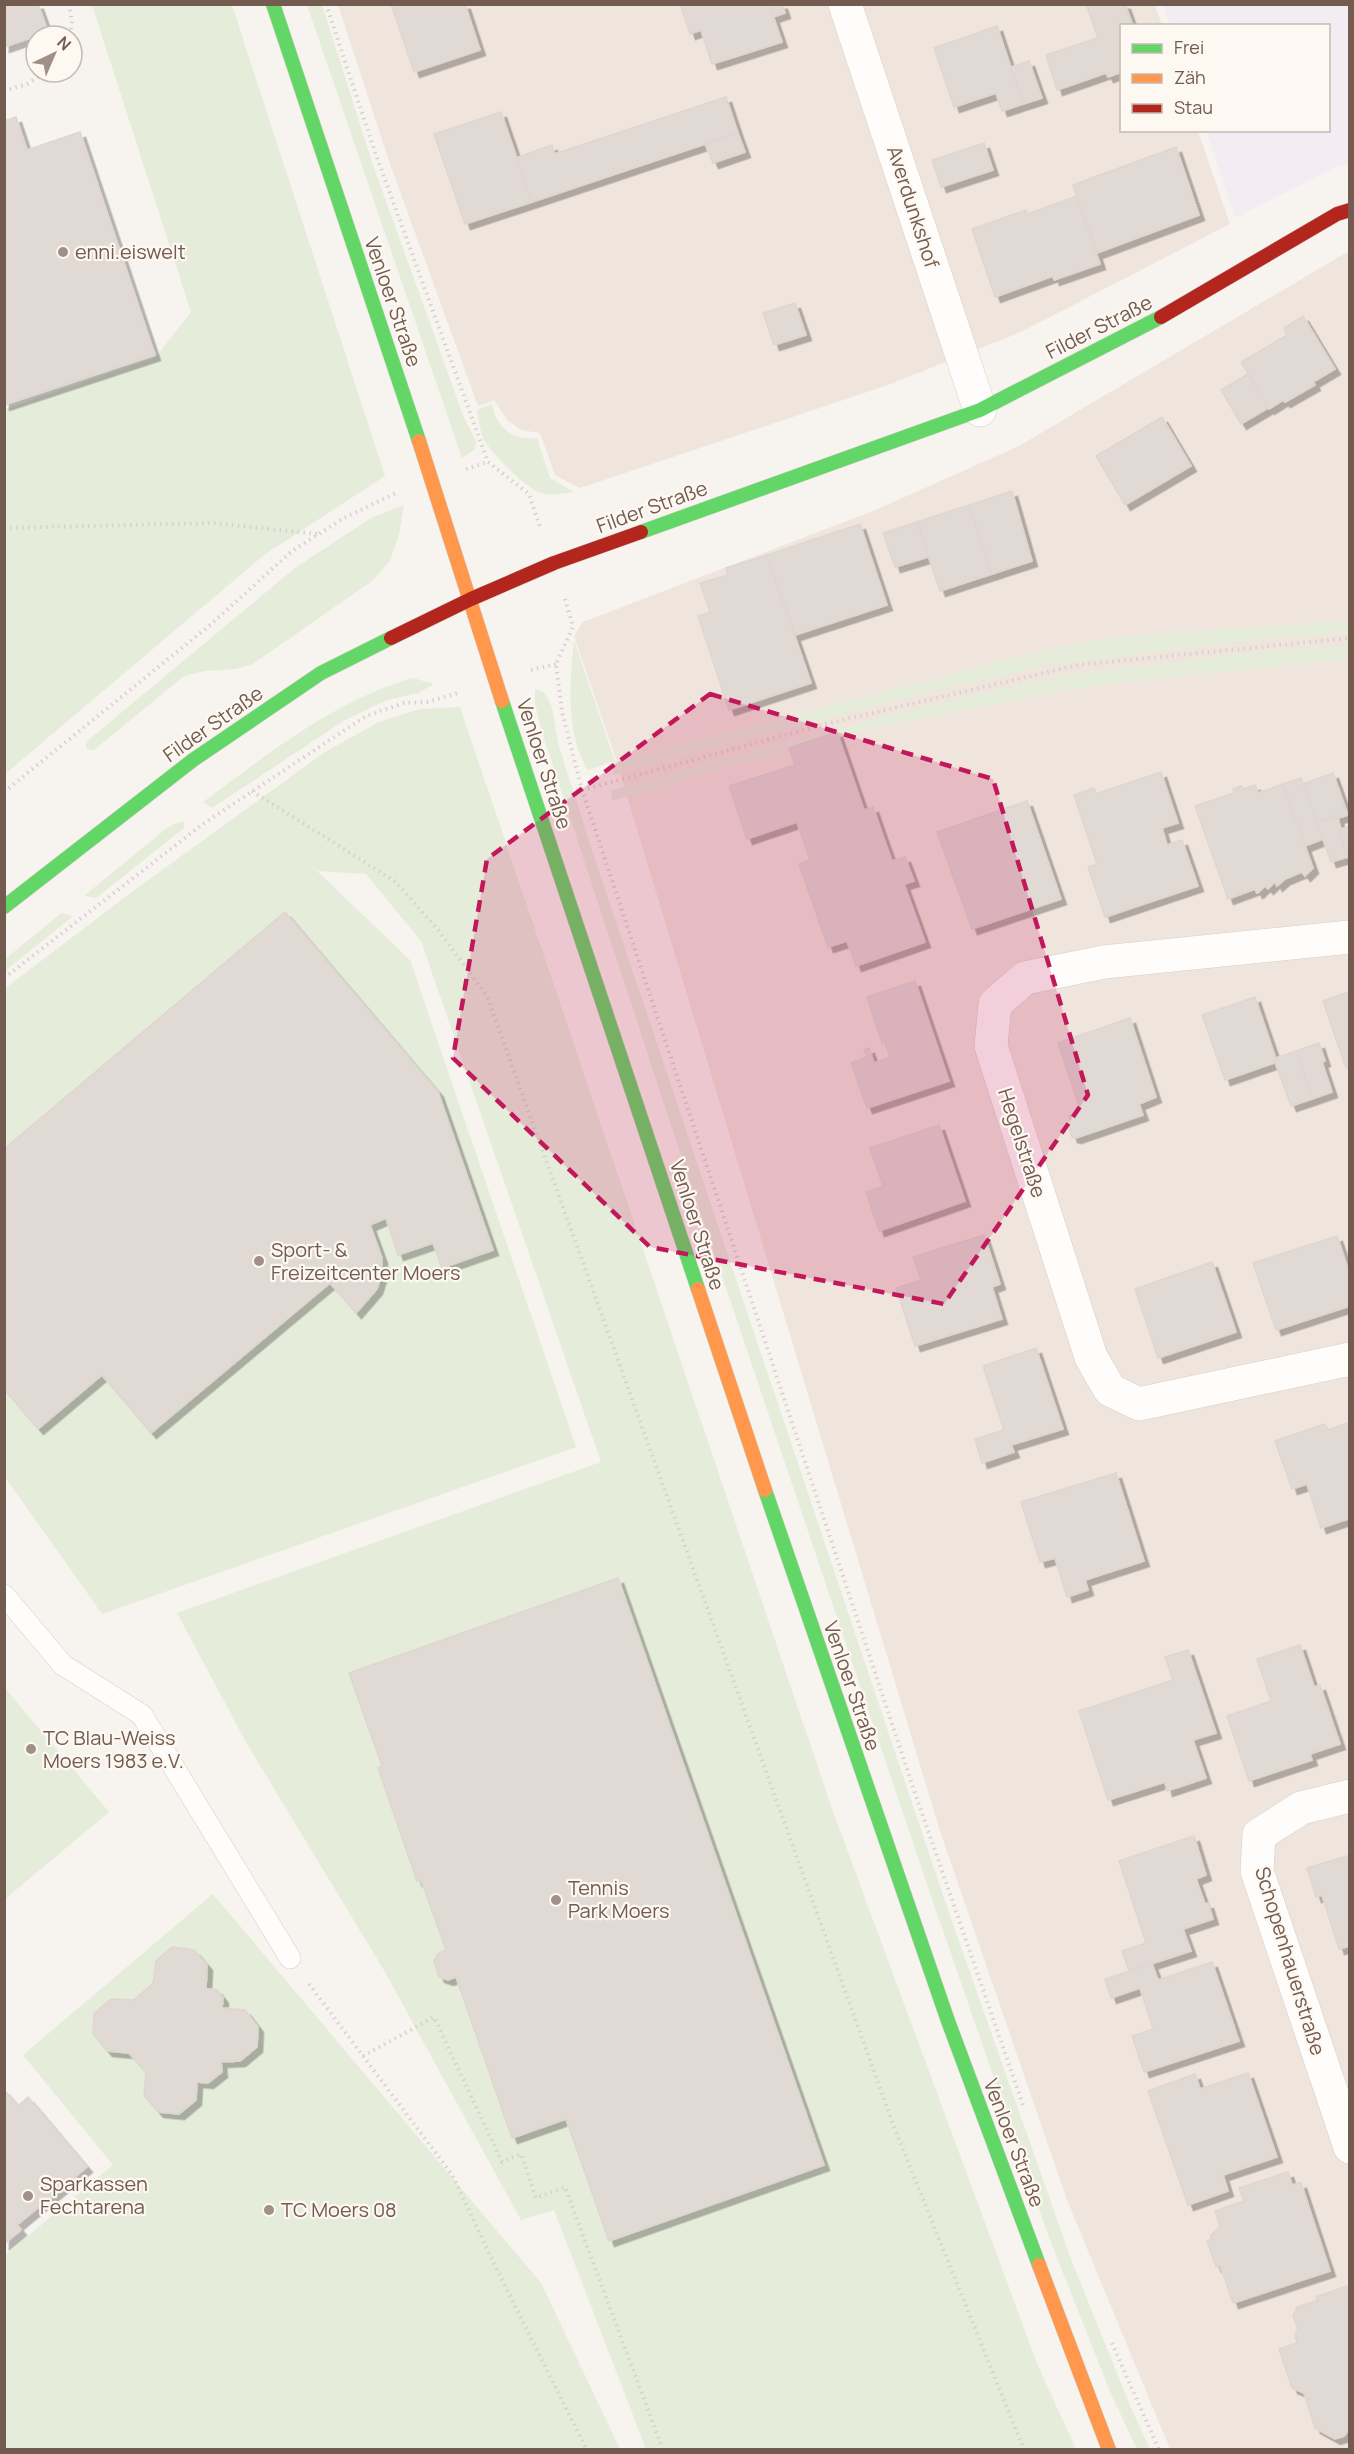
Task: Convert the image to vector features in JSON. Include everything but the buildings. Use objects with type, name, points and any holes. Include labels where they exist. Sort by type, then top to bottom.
[{"type":"main road","name":"Venloer Straße","points":[[273,4],[770,1507],[933,1978],[1109,2450]]},
{"type":"main road","name":"Filder Straße","points":[[4,907],[193,760],[321,673],[471,599],[554,563],[980,410],[1149,324],[1337,214],[1350,210]]},
{"type":"street","name":"Averdunkshof","points":[[845,4],[980,410]]},
{"type":"street","name":"Hegelstraße","points":[[1350,937],[1104,962],[1025,978],[995,1004],[991,1046],[1091,1357],[1110,1390],[1139,1404],[1350,1359]]},
{"type":"street","name":"Schopenhauerstraße","points":[[1350,1796],[1301,1808],[1259,1835],[1257,1871],[1350,2146]]},
{"type":"lane","points":[[4,1595],[63,1665],[142,1715],[290,1958]]},
{"type":"path","points":[[69,4],[72,24]]},
{"type":"path","points":[[326,4],[375,152],[488,462],[529,494],[554,563],[573,627],[556,664],[562,712],[582,790],[914,1790],[1026,2115]]},
{"type":"path","points":[[4,91],[27,84]]},
{"type":"path","points":[[4,792],[209,626],[292,551],[344,518],[393,494],[488,462]]},
{"type":"path","points":[[4,528],[214,524],[318,534]]},
{"type":"path","points":[[582,790],[830,723],[1078,665],[1350,638]]},
{"type":"path","points":[[4,978],[203,824],[366,716],[404,703],[428,702],[495,679],[556,664]]},
{"type":"path","points":[[252,791],[396,882],[438,930],[487,996],[894,2127],[1024,2450]]},
{"type":"path","points":[[290,1958],[453,2176],[495,2266],[587,2450]]},
{"type":"path","points":[[363,2056],[434,2017],[502,2162],[521,2154],[536,2198],[565,2187],[663,2450]]},
{"type":"path","points":[[1109,2336],[1159,2450]]},
{"type":"highlighted area","points":[[710,694],[993,779],[1088,1095],[944,1304],[650,1247],[453,1058],[487,859]]},
{"type":"shaded area","points":[[338,5],[1155,5],[1162,24],[1120,24],[1120,132],[1198,132],[1230,224],[1021,332],[888,385],[580,488],[555,475],[540,433],[521,430],[507,420],[494,400],[478,406],[389,161]]},
{"type":"shaded area","points":[[1163,5],[1349,5],[1349,163],[1334,168],[1235,218],[1206,132],[1330,132],[1330,24],[1170,24]]},
{"type":"shaded area","points":[[1349,251],[1349,2449],[1170,2449],[1067,2200],[940,1831],[614,753],[574,636],[583,622],[873,511],[1019,446]]},
{"type":"green space","points":[[92,5],[232,5],[385,476],[264,555],[5,774],[5,409],[156,357],[191,312]]},
{"type":"green space","points":[[307,5],[322,5],[373,165],[464,418],[476,441],[475,449],[462,458]]},
{"type":"green space","points":[[492,404],[497,420],[507,431],[520,437],[537,438],[550,478],[574,492],[541,493],[527,485],[503,463],[485,442],[480,427],[477,410]]},
{"type":"green space","points":[[404,505],[399,534],[390,561],[372,581],[253,664],[236,669],[205,671],[184,676],[94,750],[86,747],[86,742],[295,568],[371,518]]},
{"type":"green space","points":[[1349,620],[1349,633],[1254,640],[1050,665],[884,703],[613,775],[614,761],[588,770],[579,752],[572,721],[571,672],[574,640],[615,761],[1057,647],[1116,637]]},
{"type":"green space","points":[[1349,645],[1349,659],[1100,685],[908,721],[834,737],[611,801],[612,790],[645,780],[887,716],[1052,677],[1256,652]]},
{"type":"green space","points":[[413,678],[434,684],[418,693],[387,700],[345,720],[212,808],[203,802],[277,747],[329,714],[384,688]]},
{"type":"green space","points":[[535,689],[545,693],[552,707],[558,743],[592,850],[949,1913],[1071,2259],[1131,2408],[1150,2449],[1137,2449],[1111,2394],[1050,2240],[931,1896],[668,1116],[543,735],[535,704]]},
{"type":"green space","points":[[460,707],[832,1809],[1038,2366],[1076,2449],[646,2449],[554,2210],[521,2220],[385,1972],[247,1744],[177,1613],[601,1462],[421,941],[366,874],[317,871],[410,960],[576,1447],[102,1614],[5,1477],[4,989],[136,889],[325,752],[379,722],[420,709]]},
{"type":"green space","points":[[184,822],[184,828],[96,898],[84,896],[167,828]]},
{"type":"green space","points":[[62,913],[73,916],[5,971],[5,959]]},
{"type":"green space","name":"TC Blau-Weiss Moers 1983 e.V.","points":[[4,1687],[109,1812],[5,1899],[4,1899]]},
{"type":"green space","name":"TC Moers 08","points":[[213,1894],[541,2283],[620,2449],[5,2449],[4,2256],[113,2165],[23,2055]]},
{"type":"traffic: fast","points":[[273,4],[419,441]]},
{"type":"traffic: fast","points":[[641,532],[980,410],[1161,317]]},
{"type":"traffic: fast","points":[[4,907],[193,760],[321,673],[391,638]]},
{"type":"traffic: fast","points":[[502,701],[698,1289]]},
{"type":"traffic: fast","points":[[765,1490],[948,2021],[1039,2265]]},
{"type":"traffic: slow","points":[[419,441],[502,701]]},
{"type":"traffic: slow","points":[[698,1289],[765,1490]]},
{"type":"traffic: slow","points":[[1039,2265],[1109,2450]]},
{"type":"traffic: jam","points":[[1161,317],[1337,214],[1350,210]]},
{"type":"traffic: jam","points":[[391,638],[471,599],[554,563],[641,532]]},
{"type":"place","name":"enni.eiswelt","points":[[63,252]]},
{"type":"place","name":"Sport- & Freizeitcenter Moers","points":[[259,1261]]},
{"type":"place","name":"TC Blau-Weiss Moers 1983 e.V.","points":[[31,1749]]},
{"type":"place","name":"Tennis Park Moers","points":[[556,1900]]},
{"type":"place","name":"Sparkassen Fechtarena","points":[[28,2196]]},
{"type":"place","name":"TC Moers 08","points":[[269,2210]]}]
